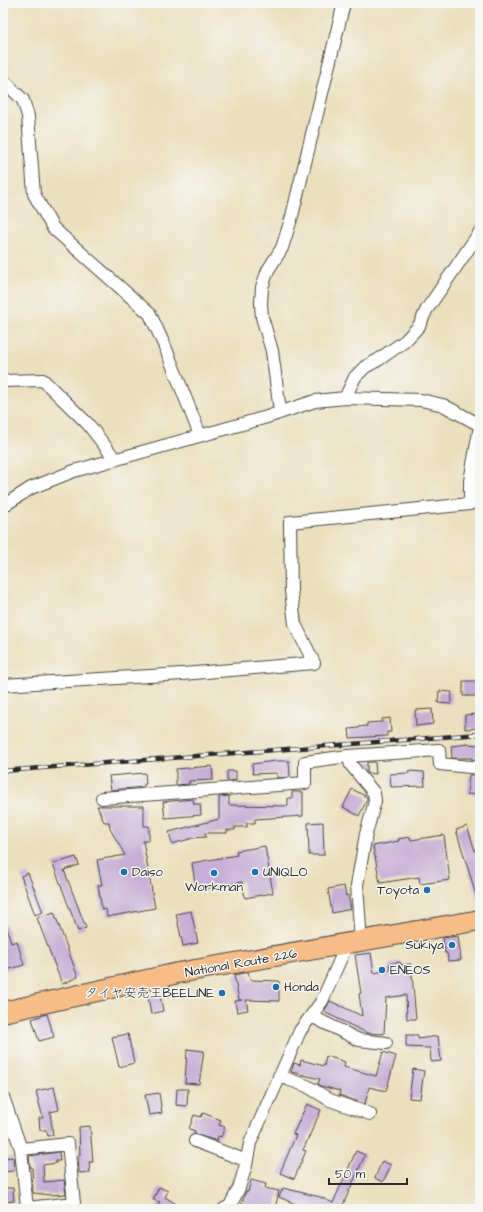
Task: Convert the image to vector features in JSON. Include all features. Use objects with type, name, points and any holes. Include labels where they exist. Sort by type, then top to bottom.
[{"type":"highway","name":"National Route 226","points":[[3,1012],[178,973],[480,920]]},
{"type":"street","points":[[280,412],[272,351],[262,317],[262,287],[268,270],[282,248],[292,216],[344,3]]},
{"type":"street","points":[[3,80],[23,100],[28,116],[34,194],[44,214],[53,228],[150,314],[166,349],[200,435]]},
{"type":"street","points":[[345,398],[355,377],[365,367],[378,360],[405,341],[418,326],[427,309],[480,232]]},
{"type":"street","points":[[3,381],[43,380],[88,424],[115,459]]},
{"type":"street","points":[[3,506],[31,488],[74,471],[267,417],[315,401],[345,398],[421,400],[443,405],[480,425],[470,481],[470,504],[290,522],[291,591],[295,624],[314,664],[3,685]]},
{"type":"street","points":[[102,798],[305,783],[305,762],[348,756],[439,750],[440,764],[480,768]]},
{"type":"street","points":[[231,1208],[247,1161],[250,1143],[279,1076],[300,1031],[322,1001],[354,943],[357,885],[366,834],[375,801],[374,793],[351,766],[348,756]]},
{"type":"street","points":[[311,1016],[359,1040],[386,1043]]},
{"type":"street","points":[[279,1076],[307,1086],[330,1100],[370,1114]]},
{"type":"street","points":[[3,1097],[21,1148],[27,1208],[74,1203],[68,1144],[21,1148]]},
{"type":"street","points":[[195,1141],[247,1161]]},
{"type":"building","points":[[463,681],[478,681],[479,696],[463,696]]},
{"type":"building","points":[[439,691],[452,692],[451,704],[438,703]]},
{"type":"building","points":[[432,709],[433,724],[416,726],[415,710]]},
{"type":"building","points":[[478,714],[479,728],[465,729],[465,715]]},
{"type":"building","points":[[390,718],[391,732],[387,732],[387,736],[350,738],[349,729],[367,726],[367,723],[382,722],[382,719]]},
{"type":"building","points":[[468,744],[480,745],[480,760],[472,760],[472,758],[452,758],[451,746]]},
{"type":"building","points":[[289,761],[290,777],[277,778],[277,773],[253,774],[252,764]]},
{"type":"building","points":[[367,762],[375,762],[376,774],[367,773]]},
{"type":"building","points":[[212,766],[213,780],[189,781],[189,784],[176,785],[176,769]]},
{"type":"building","points":[[227,771],[236,771],[236,780],[227,781]]},
{"type":"building","points":[[409,771],[424,772],[425,786],[391,787],[390,774],[409,773]]},
{"type":"building","points":[[145,773],[146,784],[144,784],[144,787],[111,790],[109,776]]},
{"type":"building","points":[[469,775],[480,775],[479,795],[467,794]]},
{"type":"building","points":[[352,789],[367,797],[359,816],[343,807]]},
{"type":"building","points":[[292,792],[303,792],[303,816],[255,819],[255,823],[247,823],[247,827],[235,827],[235,830],[227,830],[227,833],[205,833],[206,837],[193,838],[172,844],[169,832],[219,819],[219,797],[229,796],[229,805],[288,806],[288,798],[292,798]]},
{"type":"building","points":[[193,799],[194,804],[200,804],[201,815],[165,818],[163,802]]},
{"type":"building","name":"Daiso","points":[[97,806],[144,806],[144,826],[149,826],[149,841],[143,841],[155,908],[107,917],[106,909],[102,910],[98,885],[102,885],[97,860],[125,855],[110,829],[109,822],[104,822]]},
{"type":"building","points":[[323,822],[324,855],[309,855],[308,823]]},
{"type":"building","points":[[467,826],[480,866],[480,901],[478,901],[456,830]]},
{"type":"building","points":[[444,835],[450,880],[420,884],[419,877],[380,883],[373,846],[399,841],[398,839],[410,837],[411,840]]},
{"type":"building","points":[[265,846],[273,893],[245,898],[242,882],[196,890],[192,863],[237,855],[236,851]]},
{"type":"building","points":[[76,857],[79,865],[64,870],[86,928],[78,931],[53,864]]},
{"type":"building","points":[[28,873],[43,912],[35,915],[21,876]]},
{"type":"building","points":[[344,886],[346,896],[348,895],[351,909],[332,913],[328,889]]},
{"type":"building","points":[[191,911],[198,943],[183,946],[176,914]]},
{"type":"building","points":[[54,912],[78,977],[62,984],[37,918]]},
{"type":"building","points":[[3,924],[6,924],[11,943],[17,941],[24,965],[3,971]]},
{"type":"building","name":"Sukiya","points":[[458,936],[461,960],[448,961],[447,953],[445,953],[443,938]]},
{"type":"building","points":[[371,953],[374,973],[390,970],[389,964],[400,962],[401,965],[411,964],[416,1019],[407,1019],[406,995],[386,998],[384,1034],[367,1033],[324,1012],[330,1001],[362,1016],[359,994],[361,993],[355,955]]},
{"type":"building","points":[[248,972],[250,980],[279,981],[279,1001],[246,1000],[248,1010],[237,1012],[235,1001],[242,1000],[239,1000],[234,975]]},
{"type":"building","points":[[160,995],[163,1011],[151,1014],[148,997]]},
{"type":"building","points":[[47,1014],[54,1037],[39,1041],[32,1019]]},
{"type":"building","points":[[128,1034],[134,1063],[119,1067],[112,1037]]},
{"type":"building","points":[[406,1035],[418,1035],[418,1039],[438,1036],[441,1061],[431,1062],[430,1048],[406,1047]]},
{"type":"building","points":[[187,1049],[204,1051],[199,1084],[185,1083]]},
{"type":"building","points":[[383,1052],[396,1056],[386,1091],[369,1087],[365,1104],[339,1095],[340,1091],[321,1086],[318,1084],[320,1079],[291,1072],[294,1063],[300,1065],[301,1060],[324,1066],[326,1056],[345,1062],[344,1067],[376,1076]]},
{"type":"building","points":[[413,1069],[424,1071],[420,1099],[409,1098]]},
{"type":"building","points":[[54,1087],[59,1110],[50,1112],[53,1135],[48,1136],[46,1130],[40,1130],[39,1118],[43,1118],[36,1091]]},
{"type":"building","points":[[177,1089],[188,1089],[187,1106],[176,1105]]},
{"type":"building","points":[[159,1093],[162,1113],[149,1115],[145,1095]]},
{"type":"building","points":[[307,1104],[321,1110],[303,1150],[306,1151],[294,1179],[280,1173],[296,1135],[293,1134]]},
{"type":"building","points":[[203,1113],[221,1120],[219,1125],[225,1127],[221,1137],[218,1136],[217,1141],[194,1134],[195,1131],[189,1129],[194,1115],[201,1117]]},
{"type":"building","points":[[90,1126],[93,1162],[89,1162],[90,1172],[79,1173],[79,1127]]},
{"type":"building","points":[[356,1151],[365,1155],[342,1207],[347,1209],[297,1209],[298,1205],[279,1197],[283,1188],[320,1197],[333,1203]]},
{"type":"building","points":[[59,1152],[60,1161],[43,1165],[44,1182],[64,1180],[66,1194],[51,1195],[33,1193],[32,1167],[30,1167],[29,1156]]},
{"type":"building","points":[[13,1157],[14,1171],[3,1172],[3,1158]]},
{"type":"building","points":[[382,1161],[391,1165],[383,1182],[375,1178]]},
{"type":"building","points":[[251,1180],[266,1184],[265,1188],[279,1191],[275,1209],[254,1209],[241,1205],[246,1191],[248,1192]]},
{"type":"building","points":[[159,1187],[168,1191],[165,1197],[184,1209],[155,1209],[160,1202],[153,1200]]},
{"type":"building","points":[[3,1188],[13,1188],[14,1201],[3,1202]]},
{"type":"railway","points":[[3,771],[480,734]]},
{"type":"place","name":"Daiso","points":[[124,872]]},
{"type":"place","name":"UNIQLO","points":[[255,872]]},
{"type":"place","name":"Workman","points":[[214,873]]},
{"type":"place","name":"Toyota","points":[[427,890]]},
{"type":"place","name":"Sukiya","points":[[452,945]]},
{"type":"place","name":"ENEOS","points":[[382,970]]},
{"type":"place","name":"Honda","points":[[276,987]]},
{"type":"place","name":"タイヤ安売王BEELINE","points":[[222,993]]}]
